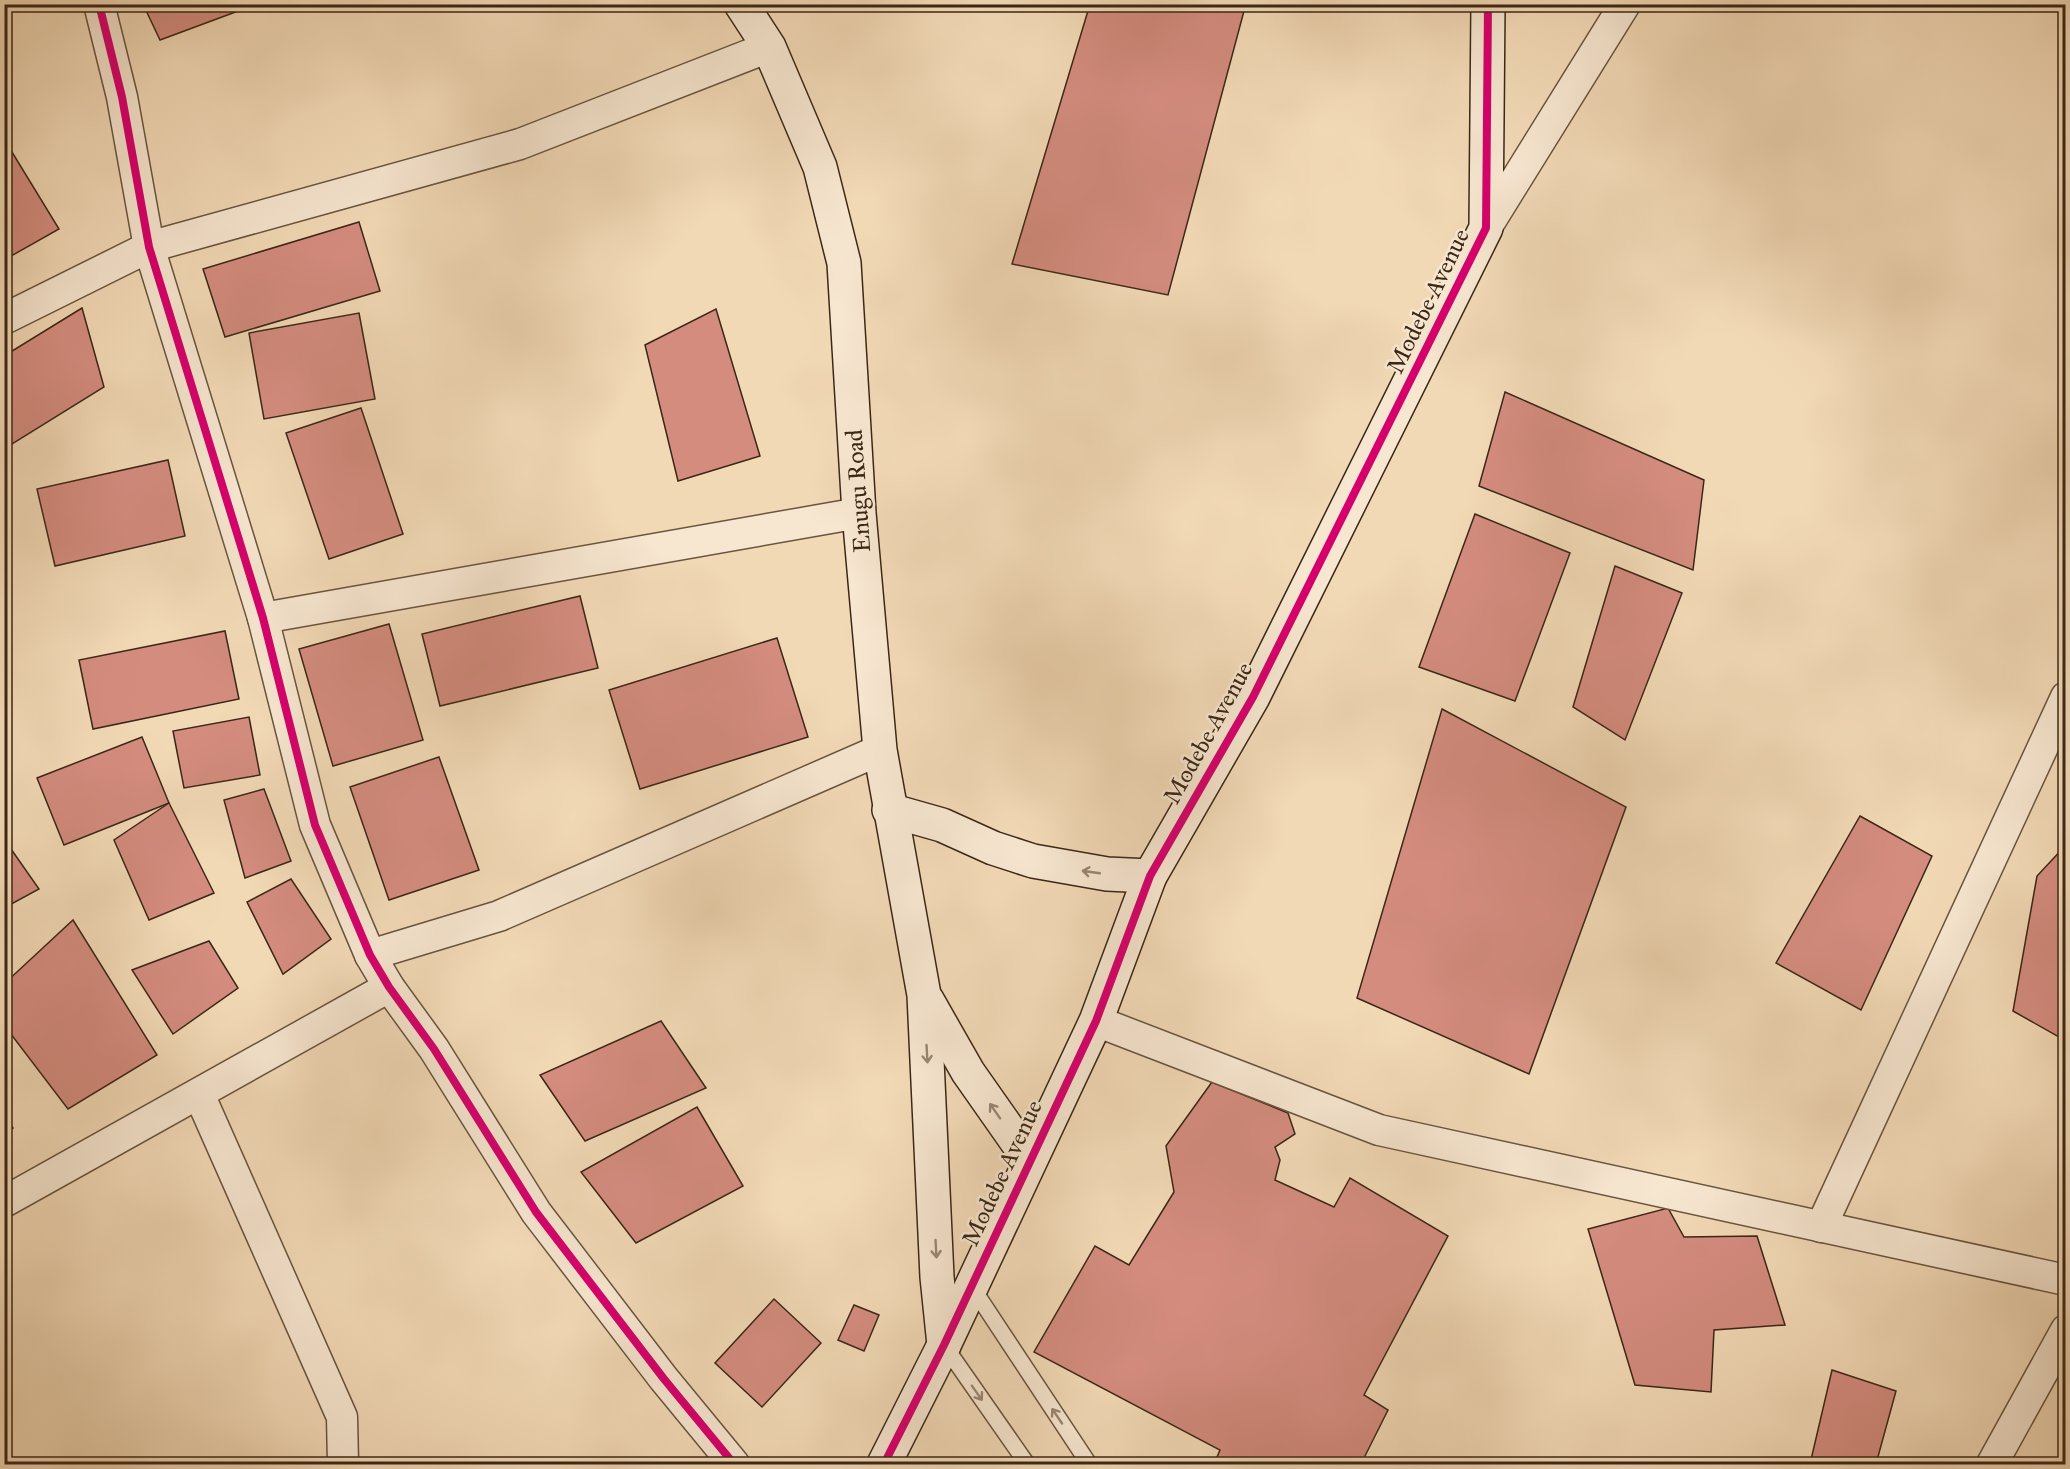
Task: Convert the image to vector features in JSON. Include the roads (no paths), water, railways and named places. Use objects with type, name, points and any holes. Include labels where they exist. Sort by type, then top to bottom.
[{"type":"street","points":[[99,4],[122,98],[149,247],[263,618],[315,825],[370,955],[389,987],[434,1049],[536,1212],[664,1380],[734,1464]]},
{"type":"street","name":"Enugu Road","points":[[741,4],[769,47],[820,167],[844,264],[859,513],[880,750],[924,995]]},
{"type":"street","name":"Modebe Avenue","points":[[884,1464],[944,1345],[1029,1159],[1096,1021],[1150,876],[1253,698],[1486,228],[1488,4]]},
{"type":"street","points":[[1486,228],[1625,4]]},
{"type":"street","points":[[4,319],[149,247],[520,144],[769,47]]},
{"type":"street","points":[[263,618],[859,513]]},
{"type":"street","points":[[1821,1227],[2066,697]]},
{"type":"street","points":[[370,955],[499,916],[880,750]]},
{"type":"street","points":[[889,810],[942,825],[993,848],[1032,861],[1107,874],[1150,876]]},
{"type":"street","points":[[4,1202],[389,987]]},
{"type":"street","points":[[924,995],[968,1072],[1029,1159]]},
{"type":"street","points":[[924,995],[937,1277],[944,1345]]},
{"type":"street","points":[[1096,1021],[1379,1130],[2066,1280]]},
{"type":"street","points":[[198,1094],[342,1418],[343,1464]]},
{"type":"street","points":[[1992,1464],[2066,1330]]},
{"type":"lane","points":[[971,1287],[1089,1464]]},
{"type":"lane","points":[[944,1345],[1027,1464]]}]
